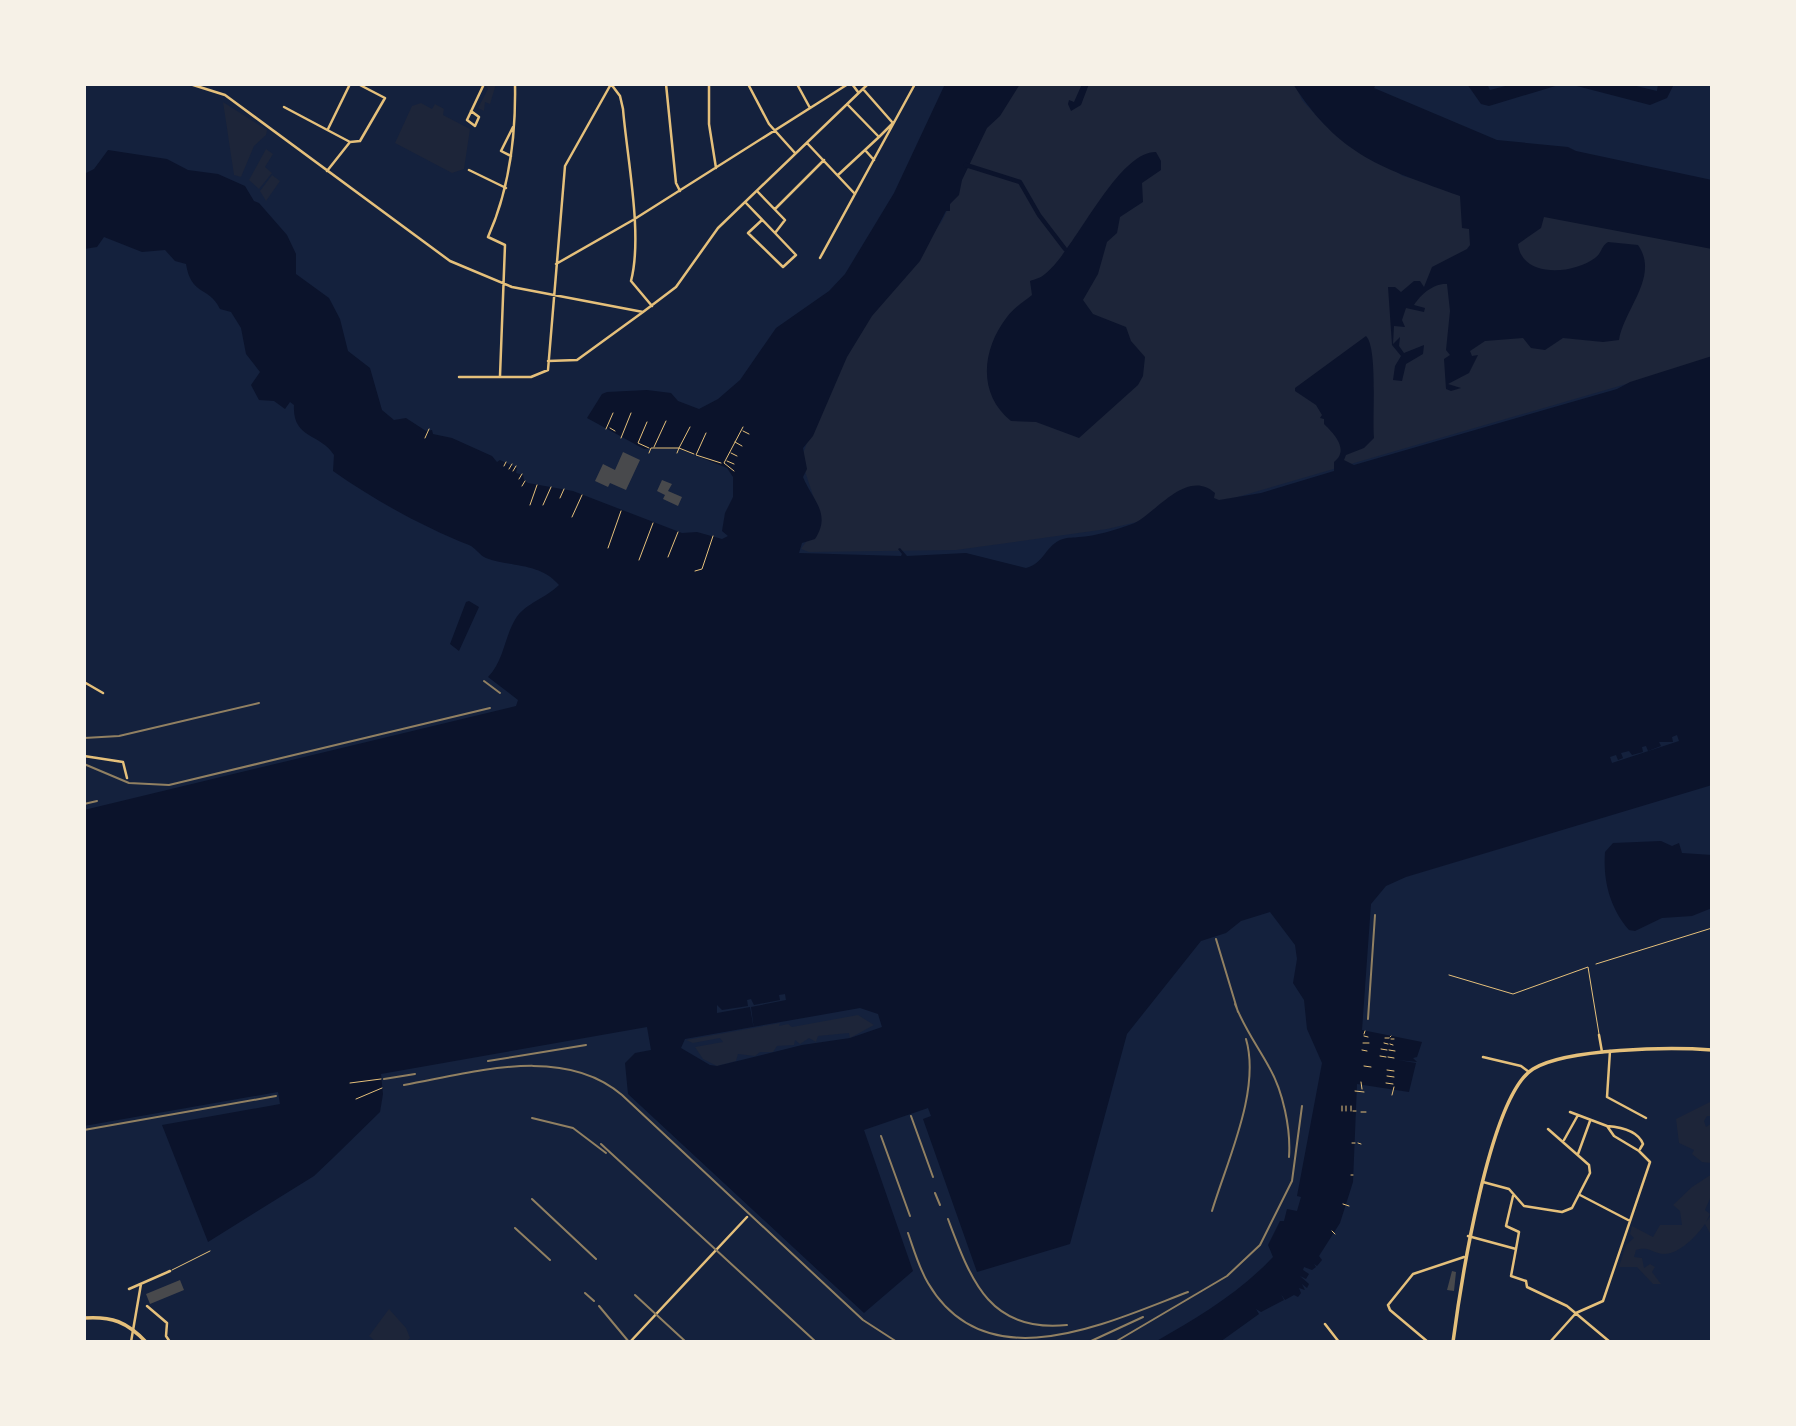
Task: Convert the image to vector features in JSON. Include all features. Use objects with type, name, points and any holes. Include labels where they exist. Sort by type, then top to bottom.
[{"type":"main road","points":[[1452,1342],[1468,1236],[1483,1182],[1502,1118],[1529,1072],[1544,1064],[1610,1051],[1712,1050]]},
{"type":"main road","points":[[84,1318],[114,1318],[135,1331],[146,1342]]},
{"type":"street","points":[[190,84],[225,95],[443,257],[503,284],[643,312]]},
{"type":"street","points":[[212,84],[212,89]]},
{"type":"street","points":[[328,129],[350,84]]},
{"type":"street","points":[[284,107],[356,144],[385,98],[358,84]]},
{"type":"street","points":[[471,111],[484,84]]},
{"type":"street","points":[[500,376],[505,245],[488,237],[506,188],[514,124],[515,84]]},
{"type":"street","points":[[611,84],[622,103],[633,220],[634,260],[631,281],[652,306]]},
{"type":"street","points":[[459,377],[541,375],[548,370],[565,166],[611,84]]},
{"type":"street","points":[[666,84],[676,183],[680,191]]},
{"type":"street","points":[[709,84],[709,124],[716,168]]},
{"type":"street","points":[[748,84],[774,131],[796,153]]},
{"type":"street","points":[[797,84],[810,108]]},
{"type":"street","points":[[556,264],[633,220],[850,84],[859,93]]},
{"type":"street","points":[[548,361],[577,360],[676,287],[711,236],[868,84]]},
{"type":"street","points":[[820,258],[915,84]]},
{"type":"street","points":[[863,89],[894,122]]},
{"type":"street","points":[[847,104],[878,137]]},
{"type":"street","points":[[838,175],[894,122]]},
{"type":"street","points":[[511,156],[501,151],[514,124]]},
{"type":"street","points":[[327,171],[350,142]]},
{"type":"street","points":[[807,143],[855,194]]},
{"type":"street","points":[[864,150],[874,160]]},
{"type":"street","points":[[775,209],[824,160]]},
{"type":"street","points":[[469,170],[506,188]]},
{"type":"street","points":[[757,191],[785,220],[775,233]]},
{"type":"street","points":[[745,202],[796,255],[783,267],[748,233],[762,220]]},
{"type":"street","points":[[84,682],[103,692]]},
{"type":"street","points":[[84,756],[123,762],[127,778]]},
{"type":"street","points":[[1599,1035],[1602,1052]]},
{"type":"street","points":[[1610,1051],[1607,1097],[1646,1118]]},
{"type":"street","points":[[1483,1057],[1521,1066],[1529,1072]]},
{"type":"street","points":[[1570,1112],[1638,1136],[1643,1144],[1639,1151]]},
{"type":"street","points":[[1564,1140],[1578,1115]]},
{"type":"street","points":[[1578,1154],[1590,1120]]},
{"type":"street","points":[[1550,1342],[1576,1313],[1603,1301],[1650,1162],[1639,1151],[1614,1136],[1607,1126]]},
{"type":"street","points":[[1483,1182],[1509,1189],[1524,1206],[1567,1212],[1590,1173],[1589,1165],[1564,1140],[1548,1129]]},
{"type":"street","points":[[1514,1194],[1506,1226],[1519,1232],[1511,1276],[1526,1281],[1527,1287],[1576,1313],[1610,1342]]},
{"type":"street","points":[[1579,1195],[1630,1221]]},
{"type":"street","points":[[630,1342],[747,1217]]},
{"type":"street","points":[[1468,1236],[1516,1249]]},
{"type":"street","points":[[1428,1342],[1388,1306],[1412,1274],[1464,1257]]},
{"type":"street","points":[[129,1289],[170,1271]]},
{"type":"street","points":[[131,1342],[141,1284]]},
{"type":"street","points":[[147,1306],[167,1323],[166,1336],[170,1342]]},
{"type":"street","points":[[1325,1324],[1339,1342]]},
{"type":"lane","points":[[1596,964],[1712,928]]},
{"type":"lane","points":[[1449,975],[1513,994],[1588,967],[1599,1035]]},
{"type":"lane","points":[[170,1271],[210,1251]]},
{"type":"path","points":[[613,413],[607,428],[615,431]]},
{"type":"path","points":[[621,438],[631,413]]},
{"type":"path","points":[[649,453],[666,421]]},
{"type":"path","points":[[647,422],[637,444],[652,449],[672,446],[683,449],[710,462],[724,463],[734,471]]},
{"type":"path","points":[[677,453],[690,427]]},
{"type":"path","points":[[724,463],[742,428],[749,434]]},
{"type":"path","points":[[425,438],[429,429]]},
{"type":"path","points":[[696,455],[706,433]]},
{"type":"path","points":[[735,442],[742,446]]},
{"type":"path","points":[[680,455],[683,449]]},
{"type":"path","points":[[730,452],[737,456]]},
{"type":"path","points":[[725,460],[734,464]]},
{"type":"path","points":[[504,466],[506,462]]},
{"type":"path","points":[[509,469],[512,464]]},
{"type":"path","points":[[513,471],[516,466]]},
{"type":"path","points":[[519,479],[522,474]]},
{"type":"path","points":[[522,486],[525,481]]},
{"type":"path","points":[[530,505],[537,485]]},
{"type":"path","points":[[544,505],[551,487]]},
{"type":"path","points":[[560,498],[564,489]]},
{"type":"path","points":[[572,517],[582,495]]},
{"type":"path","points":[[608,548],[621,511]]},
{"type":"path","points":[[639,560],[653,523]]},
{"type":"path","points":[[668,557],[678,532]]},
{"type":"path","points":[[695,571],[702,569],[713,536]]},
{"type":"path","points":[[1364,1034],[1368,1037]]},
{"type":"path","points":[[1385,1038],[1391,1038]]},
{"type":"path","points":[[1363,1043],[1368,1044]]},
{"type":"path","points":[[1384,1043],[1391,1044]]},
{"type":"path","points":[[1381,1049],[1395,1051]]},
{"type":"path","points":[[1362,1050],[1367,1051]]},
{"type":"path","points":[[1380,1056],[1394,1058]]},
{"type":"path","points":[[1364,1066],[1371,1067]]},
{"type":"path","points":[[1387,1070],[1394,1071]]},
{"type":"path","points":[[1387,1076],[1394,1077]]},
{"type":"path","points":[[350,1083],[381,1079]]},
{"type":"path","points":[[1355,1091],[1363,1091],[1361,1082]]},
{"type":"path","points":[[1387,1083],[1393,1084]]},
{"type":"path","points":[[1392,1096],[1394,1087]]},
{"type":"path","points":[[356,1099],[382,1088]]},
{"type":"path","points":[[1342,1106],[1342,1111]]},
{"type":"path","points":[[1346,1106],[1346,1111]]},
{"type":"path","points":[[1351,1106],[1353,1111]]},
{"type":"path","points":[[1361,1112],[1366,1112]]},
{"type":"path","points":[[1355,1143],[1362,1144]]},
{"type":"path","points":[[1343,1204],[1349,1206]]},
{"type":"path","points":[[1332,1231],[1335,1234]]},
{"type":"shaded area","points":[[496,84],[490,104],[485,102],[484,111],[478,108],[488,89],[485,85]]},
{"type":"shaded area","points":[[945,84],[1020,84],[1000,116],[987,128],[962,180],[959,195],[950,204],[950,211],[946,211],[920,261],[872,316],[847,357],[813,436],[803,448],[807,469],[803,477],[819,507],[822,522],[815,539],[802,543],[799,553],[901,556],[898,549],[900,548],[907,556],[966,553],[1026,568],[1037,562],[1057,542],[1132,524],[1182,489],[1204,487],[1215,493],[1214,498],[1219,500],[1261,493],[1334,471],[1334,462],[1341,452],[1338,441],[1324,424],[1324,419],[1320,418],[1322,415],[1316,405],[1295,391],[1295,388],[1366,336],[1372,354],[1374,438],[1364,448],[1346,455],[1344,460],[1354,465],[1617,389],[1630,382],[1712,356],[1712,785],[1406,877],[1386,886],[1371,904],[1362,1030],[1422,1042],[1417,1057],[1413,1058],[1417,1062],[1398,1060],[1416,1063],[1409,1092],[1357,1084],[1353,1182],[1340,1223],[1319,1256],[1322,1260],[1317,1266],[1314,1264],[1316,1267],[1312,1270],[1304,1267],[1303,1270],[1309,1274],[1306,1279],[1300,1276],[1309,1284],[1307,1288],[1302,1284],[1305,1290],[1299,1288],[1301,1293],[1298,1297],[1294,1295],[1285,1300],[1281,1294],[1284,1300],[1261,1312],[1256,1309],[1259,1314],[1220,1342],[1155,1342],[1232,1294],[1273,1257],[1268,1245],[1280,1221],[1284,1221],[1287,1209],[1297,1211],[1301,1197],[1297,1196],[1322,1063],[1307,1029],[1304,1000],[1293,983],[1297,959],[1295,945],[1270,912],[1241,921],[1226,933],[1201,941],[1127,1034],[1070,1244],[977,1272],[923,1119],[931,1116],[928,1108],[864,1130],[913,1271],[864,1313],[628,1094],[625,1063],[635,1053],[651,1050],[647,1027],[381,1074],[383,1094],[380,1112],[334,1157],[314,1176],[208,1242],[162,1125],[280,1104],[278,1092],[84,1126],[84,810],[516,706],[518,700],[488,677],[497,664],[516,618],[525,608],[559,585],[543,572],[486,558],[471,546],[382,502],[333,471],[334,455],[297,424],[294,405],[290,402],[285,409],[274,401],[259,400],[251,385],[260,372],[246,354],[241,328],[231,312],[220,309],[211,297],[196,286],[188,274],[186,264],[175,261],[165,250],[142,252],[104,237],[97,247],[84,249],[84,174],[94,169],[108,150],[167,159],[188,170],[218,174],[245,186],[254,201],[259,203],[287,235],[296,254],[296,274],[329,298],[340,319],[348,351],[370,368],[382,410],[394,420],[406,418],[426,431],[432,430],[433,434],[452,438],[492,456],[497,462],[500,460],[517,468],[516,473],[523,475],[528,483],[573,491],[682,533],[697,532],[722,539],[728,536],[722,531],[725,513],[733,497],[733,477],[727,468],[677,448],[644,449],[587,418],[602,394],[607,392],[647,390],[671,393],[678,401],[699,409],[718,399],[740,380],[776,328],[829,291],[845,274],[894,193]],"holes":[[[860,1008],[878,1014],[882,1027],[850,1038],[802,1045],[717,1066],[710,1065],[681,1048],[685,1039]]]},
{"type":"shaded area","points":[[1018,84],[1295,84],[1302,100],[1324,124],[1403,176],[1712,245],[1712,359],[1210,505],[1107,529],[956,550],[809,552],[801,549],[821,520],[801,459],[834,370],[858,331],[942,221],[991,118]]},
{"type":"shaded area","points":[[1082,84],[1089,84],[1081,105],[1071,111],[1069,100],[1074,102]]},
{"type":"shaded area","points":[[1293,84],[1376,84],[1374,88],[1497,140],[1568,147],[1576,151],[1712,180],[1712,249],[1544,217],[1541,228],[1518,244],[1529,263],[1539,268],[1562,270],[1586,263],[1597,256],[1608,242],[1638,245],[1644,257],[1643,281],[1619,340],[1603,342],[1563,338],[1545,350],[1531,348],[1523,338],[1485,341],[1470,351],[1472,356],[1478,355],[1469,373],[1448,384],[1461,388],[1451,391],[1446,389],[1444,359],[1450,355],[1446,350],[1450,311],[1447,284],[1442,284],[1428,290],[1414,305],[1425,308],[1424,312],[1406,308],[1402,320],[1405,327],[1394,326],[1393,344],[1400,337],[1399,346],[1404,353],[1424,345],[1423,354],[1406,364],[1402,381],[1393,380],[1395,366],[1401,356],[1392,345],[1388,287],[1395,287],[1401,292],[1414,281],[1420,281],[1424,287],[1432,267],[1467,249],[1470,245],[1469,229],[1462,228],[1460,196],[1386,168],[1365,157],[1328,128]]},
{"type":"shaded area","points":[[1467,84],[1487,84],[1490,90],[1513,84],[1562,84],[1489,106],[1481,104]]},
{"type":"shaded area","points":[[1569,84],[1628,84],[1657,91],[1658,84],[1674,84],[1667,98],[1650,105]]},
{"type":"shaded area","points":[[223,102],[267,130],[266,135],[254,146],[241,177],[234,175]]},
{"type":"shaded area","points":[[421,103],[432,109],[435,104],[444,109],[443,115],[470,129],[464,169],[452,173],[395,143],[412,106]]},
{"type":"shaded area","points":[[266,149],[273,154],[265,167],[272,173],[259,189],[249,180]]},
{"type":"shaded area","points":[[1156,152],[1161,161],[1161,170],[1142,183],[1143,202],[1120,217],[1117,233],[1107,242],[1098,274],[1083,300],[1093,314],[1126,327],[1131,341],[1145,357],[1143,376],[1138,385],[1079,438],[1036,422],[1011,421],[1000,410],[988,385],[988,357],[999,330],[1007,317],[1032,295],[1030,281],[1043,275],[1056,262],[1111,184],[1141,156]]},
{"type":"shaded area","points":[[272,175],[280,181],[266,201],[260,191]]},
{"type":"shaded area","points":[[466,602],[479,607],[459,651],[450,644]]},
{"type":"shaded area","points":[[1661,841],[1672,846],[1679,843],[1682,853],[1712,855],[1712,908],[1692,916],[1662,918],[1635,931],[1629,930],[1609,893],[1605,852],[1613,843]]},
{"type":"shaded area","points":[[858,1015],[874,1025],[850,1038],[849,1033],[818,1036],[816,1042],[809,1038],[800,1044],[795,1040],[794,1045],[777,1046],[773,1052],[760,1052],[755,1056],[738,1054],[736,1061],[717,1066],[703,1059],[695,1047],[723,1042],[720,1038],[693,1043],[686,1040],[780,1023],[779,1026],[788,1024],[792,1027]]},
{"type":"shaded area","points":[[1712,1101],[1712,1116],[1707,1116],[1704,1121],[1706,1127],[1712,1123],[1711,1163],[1702,1162],[1692,1154],[1694,1150],[1679,1143],[1676,1119]]},
{"type":"shaded area","points":[[1712,1174],[1712,1194],[1705,1210],[1710,1214],[1706,1222],[1712,1214],[1712,1237],[1705,1224],[1691,1240],[1671,1253],[1636,1250],[1634,1257],[1642,1258],[1644,1268],[1650,1264],[1655,1267],[1652,1272],[1661,1284],[1653,1284],[1637,1267],[1619,1267],[1626,1245],[1634,1238],[1630,1234],[1632,1226],[1653,1237],[1660,1225],[1682,1225],[1680,1211],[1673,1205],[1692,1187]]},
{"type":"shaded area","points":[[389,1309],[406,1328],[410,1338],[406,1342],[376,1342],[369,1336]]},
{"type":"pier","points":[[1677,735],[1679,741],[1612,763],[1610,757],[1616,755],[1618,760],[1623,758],[1621,753],[1629,751],[1632,755],[1643,752],[1642,747],[1646,746],[1648,751],[1661,746],[1659,742],[1673,742],[1672,737]]},
{"type":"pier","points":[[785,994],[786,1000],[751,1007],[754,1030],[750,1007],[717,1013],[717,1005],[722,1010],[748,1006],[747,1000],[751,999],[754,1005],[780,1000],[779,995]]},
{"type":"building","points":[[623,452],[640,460],[626,490],[610,483],[608,487],[595,481],[603,464],[615,470]]},
{"type":"building","points":[[662,480],[672,484],[668,491],[682,497],[678,506],[663,499],[665,495],[657,491]]},
{"type":"building","points":[[1452,1271],[1456,1272],[1454,1291],[1447,1290]]},
{"type":"building","points":[[180,1280],[184,1290],[150,1304],[146,1294]]},
{"type":"waterway","points":[[966,165],[1020,182],[1039,215],[1065,249]]},
{"type":"railway","points":[[484,681],[500,693]]},
{"type":"railway","points":[[84,738],[119,736],[259,703]]},
{"type":"railway","points":[[84,764],[129,783],[169,785],[490,708]]},
{"type":"railway","points":[[84,804],[97,801]]},
{"type":"railway","points":[[1368,1019],[1375,915]]},
{"type":"railway","points":[[1216,939],[1238,1012]]},
{"type":"railway","points":[[1235,1004],[1278,1087],[1287,1123],[1289,1157]]},
{"type":"railway","points":[[1212,1211],[1246,1103],[1249,1080],[1246,1039]]},
{"type":"railway","points":[[488,1061],[586,1045]]},
{"type":"railway","points":[[404,1085],[516,1066],[573,1070],[598,1079],[622,1095],[863,1320],[897,1342]]},
{"type":"railway","points":[[384,1079],[415,1074]]},
{"type":"railway","points":[[84,1130],[276,1096]]},
{"type":"railway","points":[[1115,1342],[1227,1276],[1260,1245],[1292,1181],[1302,1106]]},
{"type":"railway","points":[[911,1116],[933,1177]]},
{"type":"railway","points":[[532,1118],[573,1128],[606,1153]]},
{"type":"railway","points":[[881,1136],[910,1216]]},
{"type":"railway","points":[[601,1144],[816,1342]]},
{"type":"railway","points":[[935,1193],[940,1205]]},
{"type":"railway","points":[[532,1199],[596,1259]]},
{"type":"railway","points":[[948,1219],[975,1281],[1001,1311],[1019,1320],[1040,1325],[1067,1325]]},
{"type":"railway","points":[[515,1228],[550,1260]]},
{"type":"railway","points":[[908,1233],[928,1283],[952,1313],[982,1331],[1014,1338],[1049,1336],[1085,1329],[1188,1292]]},
{"type":"railway","points":[[585,1293],[594,1301]]},
{"type":"railway","points":[[635,1295],[686,1342]]},
{"type":"railway","points":[[599,1306],[629,1342]]},
{"type":"railway","points":[[1089,1342],[1143,1317]]}]
